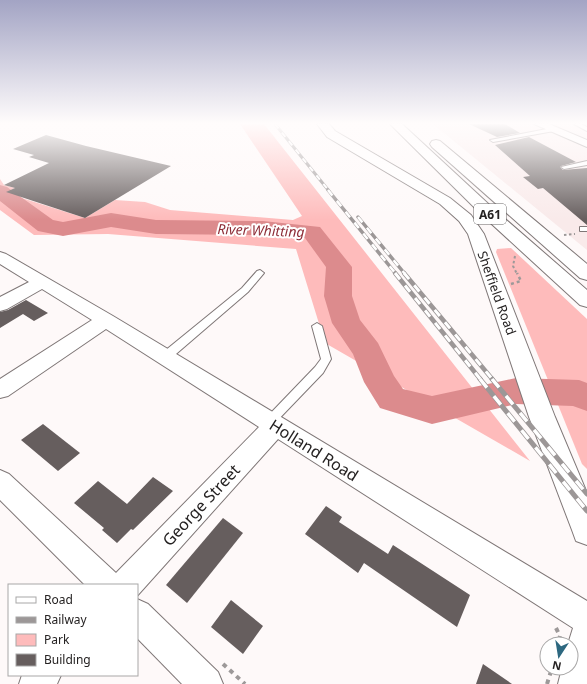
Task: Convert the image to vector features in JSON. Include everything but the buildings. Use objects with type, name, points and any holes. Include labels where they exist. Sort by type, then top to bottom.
[{"type":"main road","name":"Sheffield Road","points":[[368,156],[445,201],[465,218],[476,234],[542,417],[587,530]]},
{"type":"main road","name":"A61","points":[[429,156],[490,214],[587,301]]},
{"type":"main road","name":"A61","points":[[451,156],[587,274]]},
{"type":"street","name":"Holland Road","points":[[0,256],[166,357],[587,619]]},
{"type":"street","points":[[0,305],[42,282]]},
{"type":"street","points":[[0,390],[106,320]]},
{"type":"street","name":"George Street","points":[[127,584],[272,424]]},
{"type":"street","points":[[0,482],[106,584]]},
{"type":"street","points":[[138,616],[212,671]]},
{"type":"street","points":[[575,684],[587,633]]},
{"type":"street","points":[[36,684],[43,676]]},
{"type":"lane","points":[[564,167],[587,163]]},
{"type":"lane","points":[[166,357],[245,290],[260,273]]},
{"type":"lane","points":[[272,424],[319,370],[326,359],[317,326]]},
{"type":"path","points":[[212,671],[245,684]]},
{"type":"shaded area","points":[[472,156],[587,156],[587,250]]},
{"type":"green space","points":[[262,156],[289,156],[530,461],[325,343],[296,249],[108,234],[34,235],[0,210],[0,179],[4,185],[15,188],[6,193],[85,218],[115,200],[145,202],[170,210],[293,220],[302,216]]},
{"type":"green space","points":[[511,248],[587,319],[587,469],[582,464],[496,252],[497,249]]},
{"type":"waterway","name":"River Whitting","points":[[0,191],[46,226],[63,229],[111,220],[156,227],[263,228],[312,232],[339,267],[338,296],[346,323],[367,351],[380,382],[392,399],[432,410],[516,391],[579,393],[587,398]]},
{"type":"railway","points":[[301,156],[329,191]]},
{"type":"railway","points":[[328,190],[396,274]]},
{"type":"railway","points":[[358,217],[405,274]]},
{"type":"railway","points":[[395,273],[481,380]]},
{"type":"railway","points":[[404,273],[493,380]]},
{"type":"railway","points":[[480,379],[587,511]]},
{"type":"railway","points":[[492,379],[587,494]]}]
